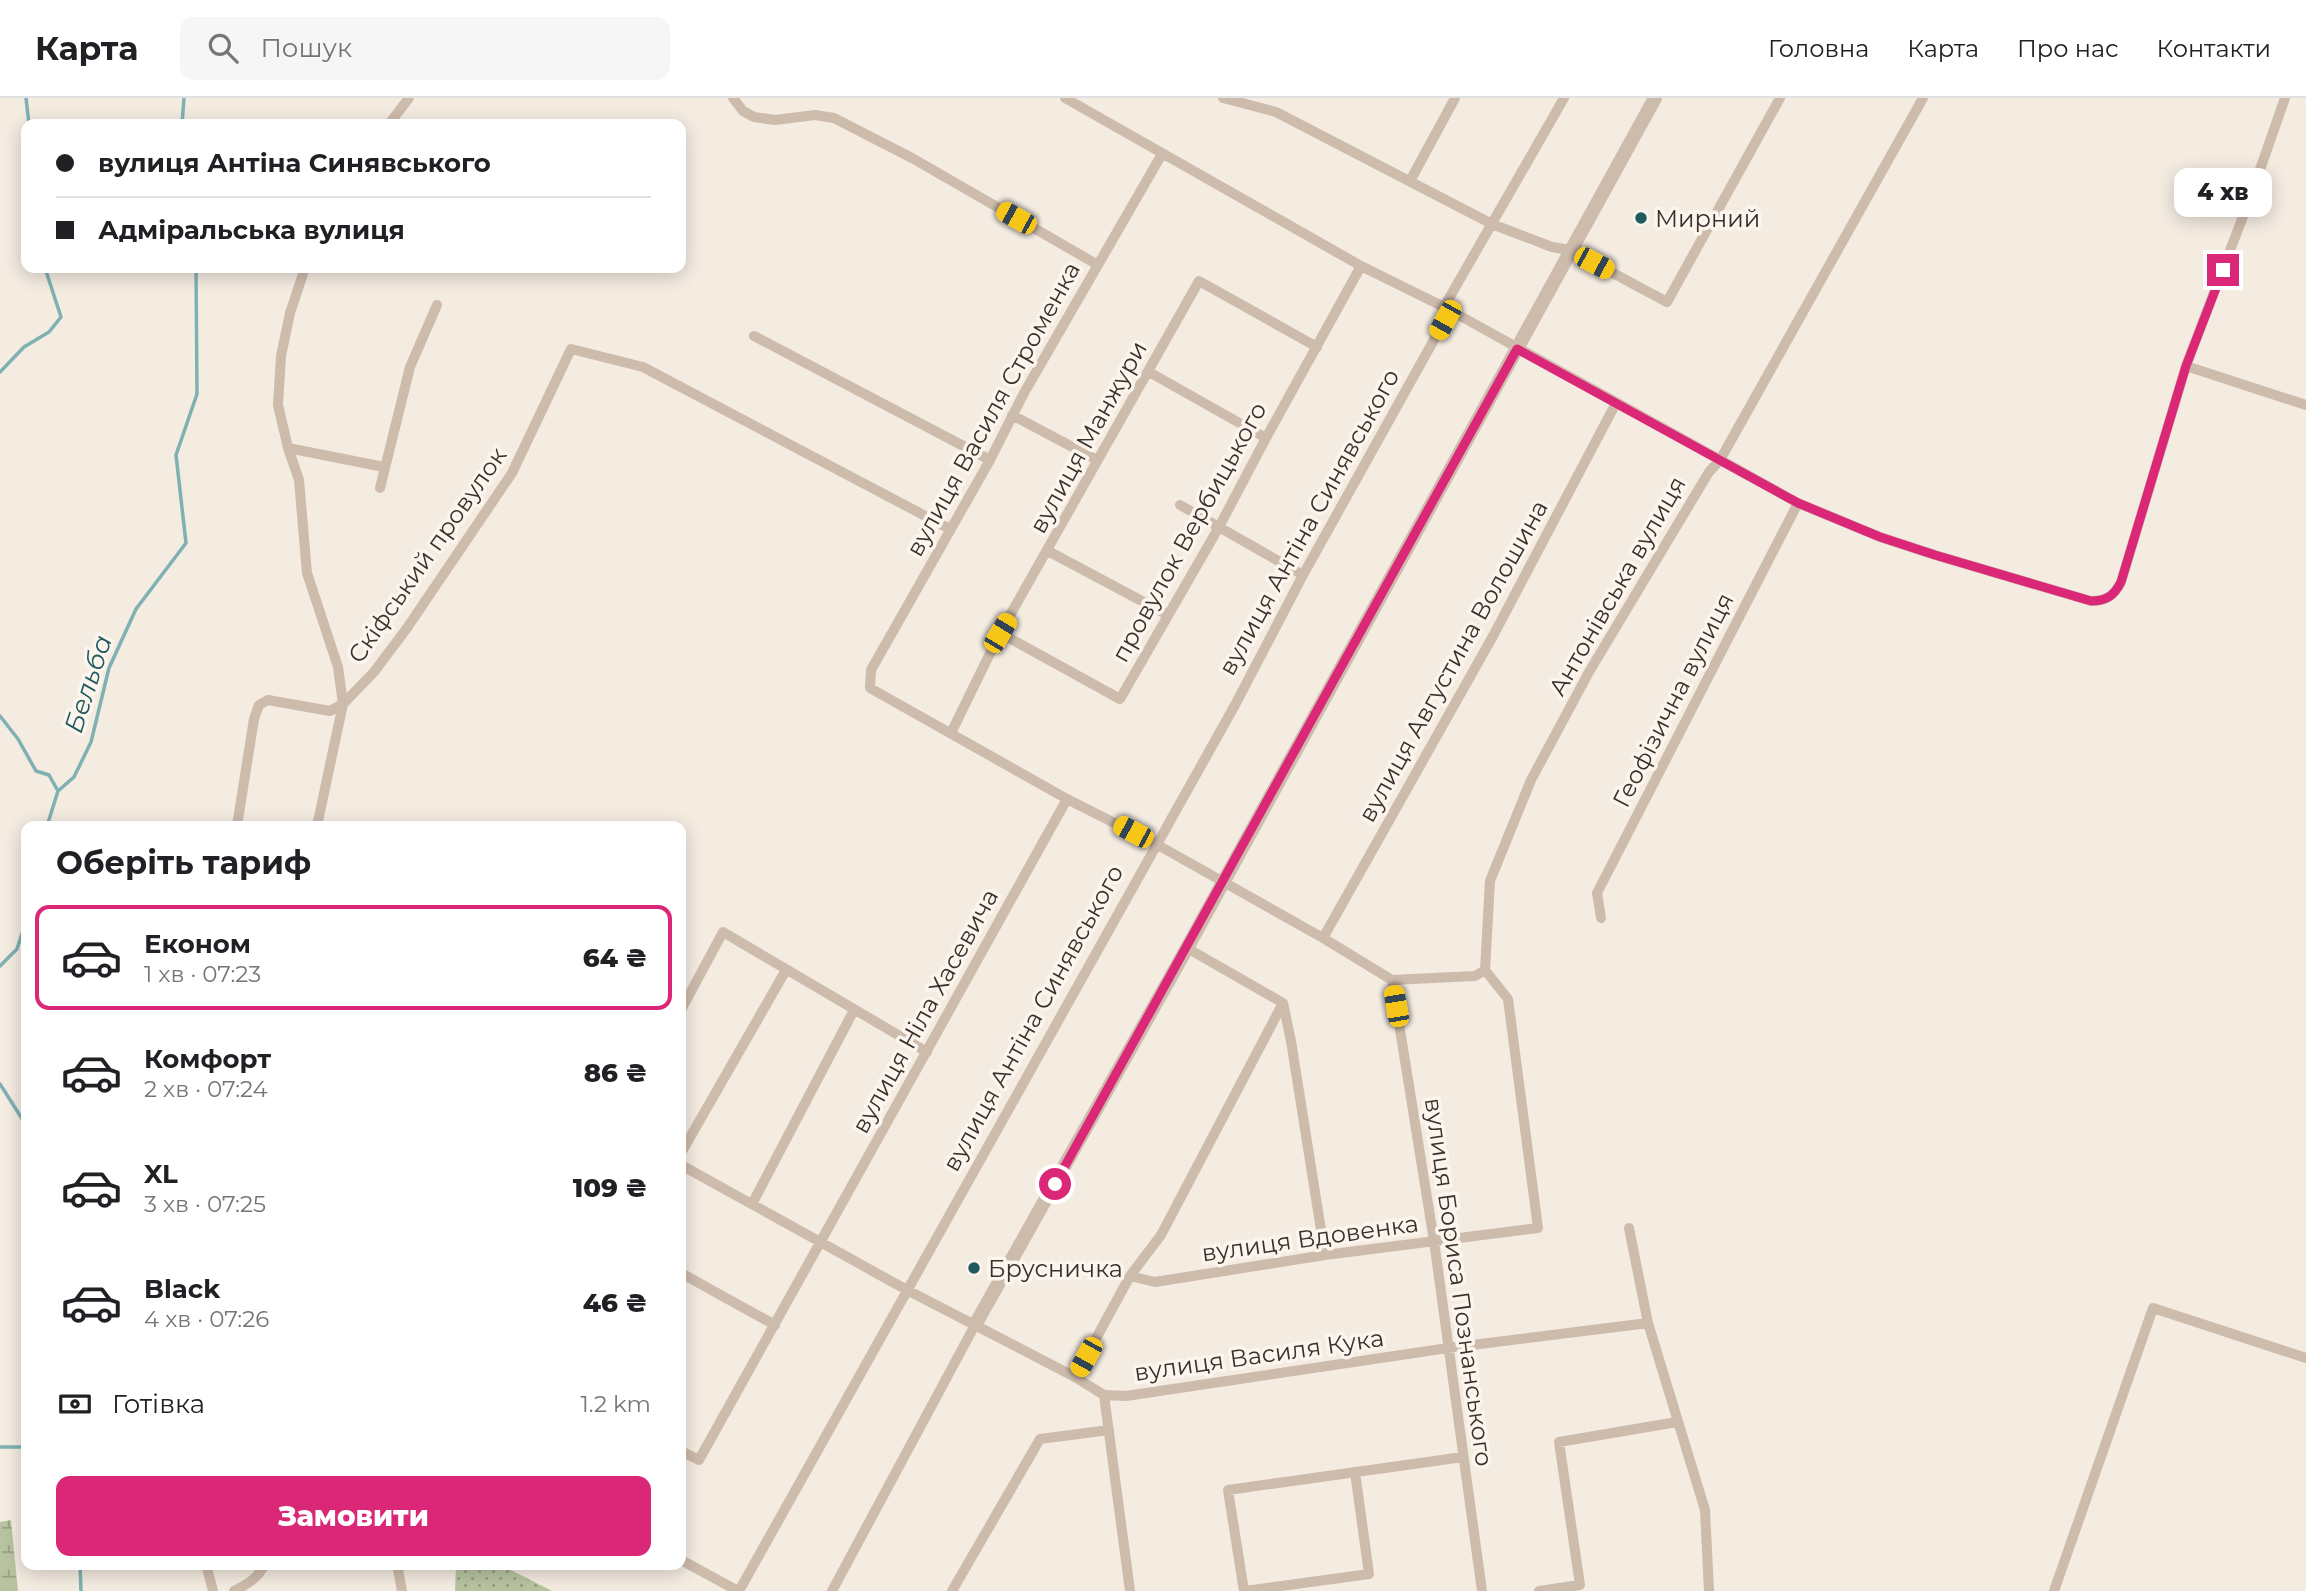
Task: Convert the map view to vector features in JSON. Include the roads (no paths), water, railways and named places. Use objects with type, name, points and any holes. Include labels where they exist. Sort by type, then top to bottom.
[{"type":"street","points":[[395,119],[409,98]]},
{"type":"street","points":[[733,98],[743,111],[754,117],[775,120],[815,115],[834,118],[912,159],[1098,265]]},
{"type":"street","points":[[1065,98],[1361,266],[1444,307],[1798,503],[1880,537],[2091,601],[2108,599],[2117,591],[2121,582],[2186,366],[2285,98]]},
{"type":"street","points":[[1223,98],[1276,112],[1492,224],[1552,247],[1570,250],[1667,302],[1780,98]]},
{"type":"street","points":[[1410,181],[1455,98]]},
{"type":"street","name":"вулиця Антіна Синявського","points":[[738,1591],[1235,705],[1303,575],[1445,320],[1444,307],[1564,98]]},
{"type":"street","points":[[832,1591],[975,1325],[1187,948],[1655,98]]},
{"type":"street","name":"Антонівська вулиця","points":[[1486,970],[1490,881],[1531,780],[1596,660],[1709,472],[1720,460],[1923,98]]},
{"type":"street","name":"вулиця Василя Строменка","points":[[951,733],[870,688],[872,670],[990,460],[1012,415],[1162,154]]},
{"type":"street","name":"провулок Вербицького","points":[[1000,633],[1120,699],[1219,527],[1361,266]]},
{"type":"street","points":[[303,273],[290,313],[281,356],[278,405],[299,480],[307,573],[338,667],[343,704],[318,821]]},
{"type":"street","name":"вулиця Манжури","points":[[951,733],[1000,633],[1199,281],[1317,347]]},
{"type":"street","points":[[380,488],[410,366],[437,304]]},
{"type":"street","points":[[754,336],[990,460]]},
{"type":"street","name":"Скіфський провулок","points":[[343,704],[373,672],[407,628],[512,473],[571,349],[643,367],[950,529]]},
{"type":"street","points":[[2186,366],[2306,405]]},
{"type":"street","points":[[1149,372],[1266,438]]},
{"type":"street","name":"вулиця Августина Волошина","points":[[1323,938],[1493,636],[1616,403]]},
{"type":"street","points":[[1012,415],[1097,460]]},
{"type":"street","points":[[288,448],[384,467]]},
{"type":"street","name":"Геофізична вулиця","points":[[1601,918],[1597,893],[1798,503]]},
{"type":"street","points":[[1180,505],[1303,575]]},
{"type":"street","points":[[1048,551],[1168,615]]},
{"type":"street","points":[[238,821],[254,719],[263,701],[330,710],[343,704]]},
{"type":"street","points":[[951,733],[1323,938],[1392,980],[1475,976],[1486,970]]},
{"type":"street","name":"вулиця Ніла Хасевича","points":[[686,1454],[699,1460],[1067,799]]},
{"type":"street","points":[[686,1001],[723,932],[927,1052]]},
{"type":"street","points":[[1187,948],[1283,1003],[1292,1041],[1325,1255]]},
{"type":"street","points":[[686,1144],[786,970]]},
{"type":"street","name":"вулиця Вдовенка","points":[[1130,1276],[1155,1282],[1325,1255],[1538,1228],[1508,999],[1486,970]]},
{"type":"street","name":"вулиця Бориса Познанського","points":[[1392,980],[1434,1241],[1482,1591]]},
{"type":"street","points":[[1075,1377],[1130,1276],[1161,1235],[1283,1003]]},
{"type":"street","points":[[752,1204],[854,1010]]},
{"type":"street","name":"вулиця Василя Кука","points":[[686,1169],[1104,1395],[1126,1396],[1648,1323]]},
{"type":"street","points":[[1629,1228],[1648,1323],[1705,1510],[1709,1591]]},
{"type":"street","points":[[686,1276],[775,1325]]},
{"type":"street","points":[[2054,1591],[2153,1308],[2306,1358]]},
{"type":"street","points":[[1104,1395],[1130,1591]]},
{"type":"street","points":[[1539,1591],[1580,1585],[1559,1442],[1677,1422]]},
{"type":"street","points":[[953,1591],[1040,1439],[1109,1430]]},
{"type":"street","points":[[1355,1472],[1369,1574],[1244,1591],[1228,1490],[1355,1472],[1463,1457]]},
{"type":"street","points":[[686,1563],[738,1591]]},
{"type":"street","points":[[208,1570],[213,1591]]},
{"type":"street","points":[[234,1591],[250,1583],[262,1570]]},
{"type":"street","points":[[398,1570],[402,1591]]},
{"type":"waterway","points":[[26,98],[28,119]]},
{"type":"waterway","name":"Бельба","points":[[182,119],[184,98]]},
{"type":"waterway","points":[[0,372],[24,347],[49,332],[61,317],[47,273]]},
{"type":"waterway","name":"Бельба","points":[[58,791],[74,777],[91,742],[109,668],[136,609],[186,543],[176,455],[197,394],[196,273]]},
{"type":"waterway","points":[[0,716],[18,739],[36,771],[49,775],[58,791],[49,821]]},
{"type":"waterway","points":[[0,966],[17,949],[21,937]]},
{"type":"waterway","points":[[0,1084],[21,1117]]},
{"type":"waterway","points":[[0,1447],[21,1447]]},
{"type":"waterway","points":[[80,1570],[81,1591]]},
{"type":"place","name":"Мирний","points":[[1641,218]]},
{"type":"place","name":"Брусничка","points":[[974,1268]]}]
